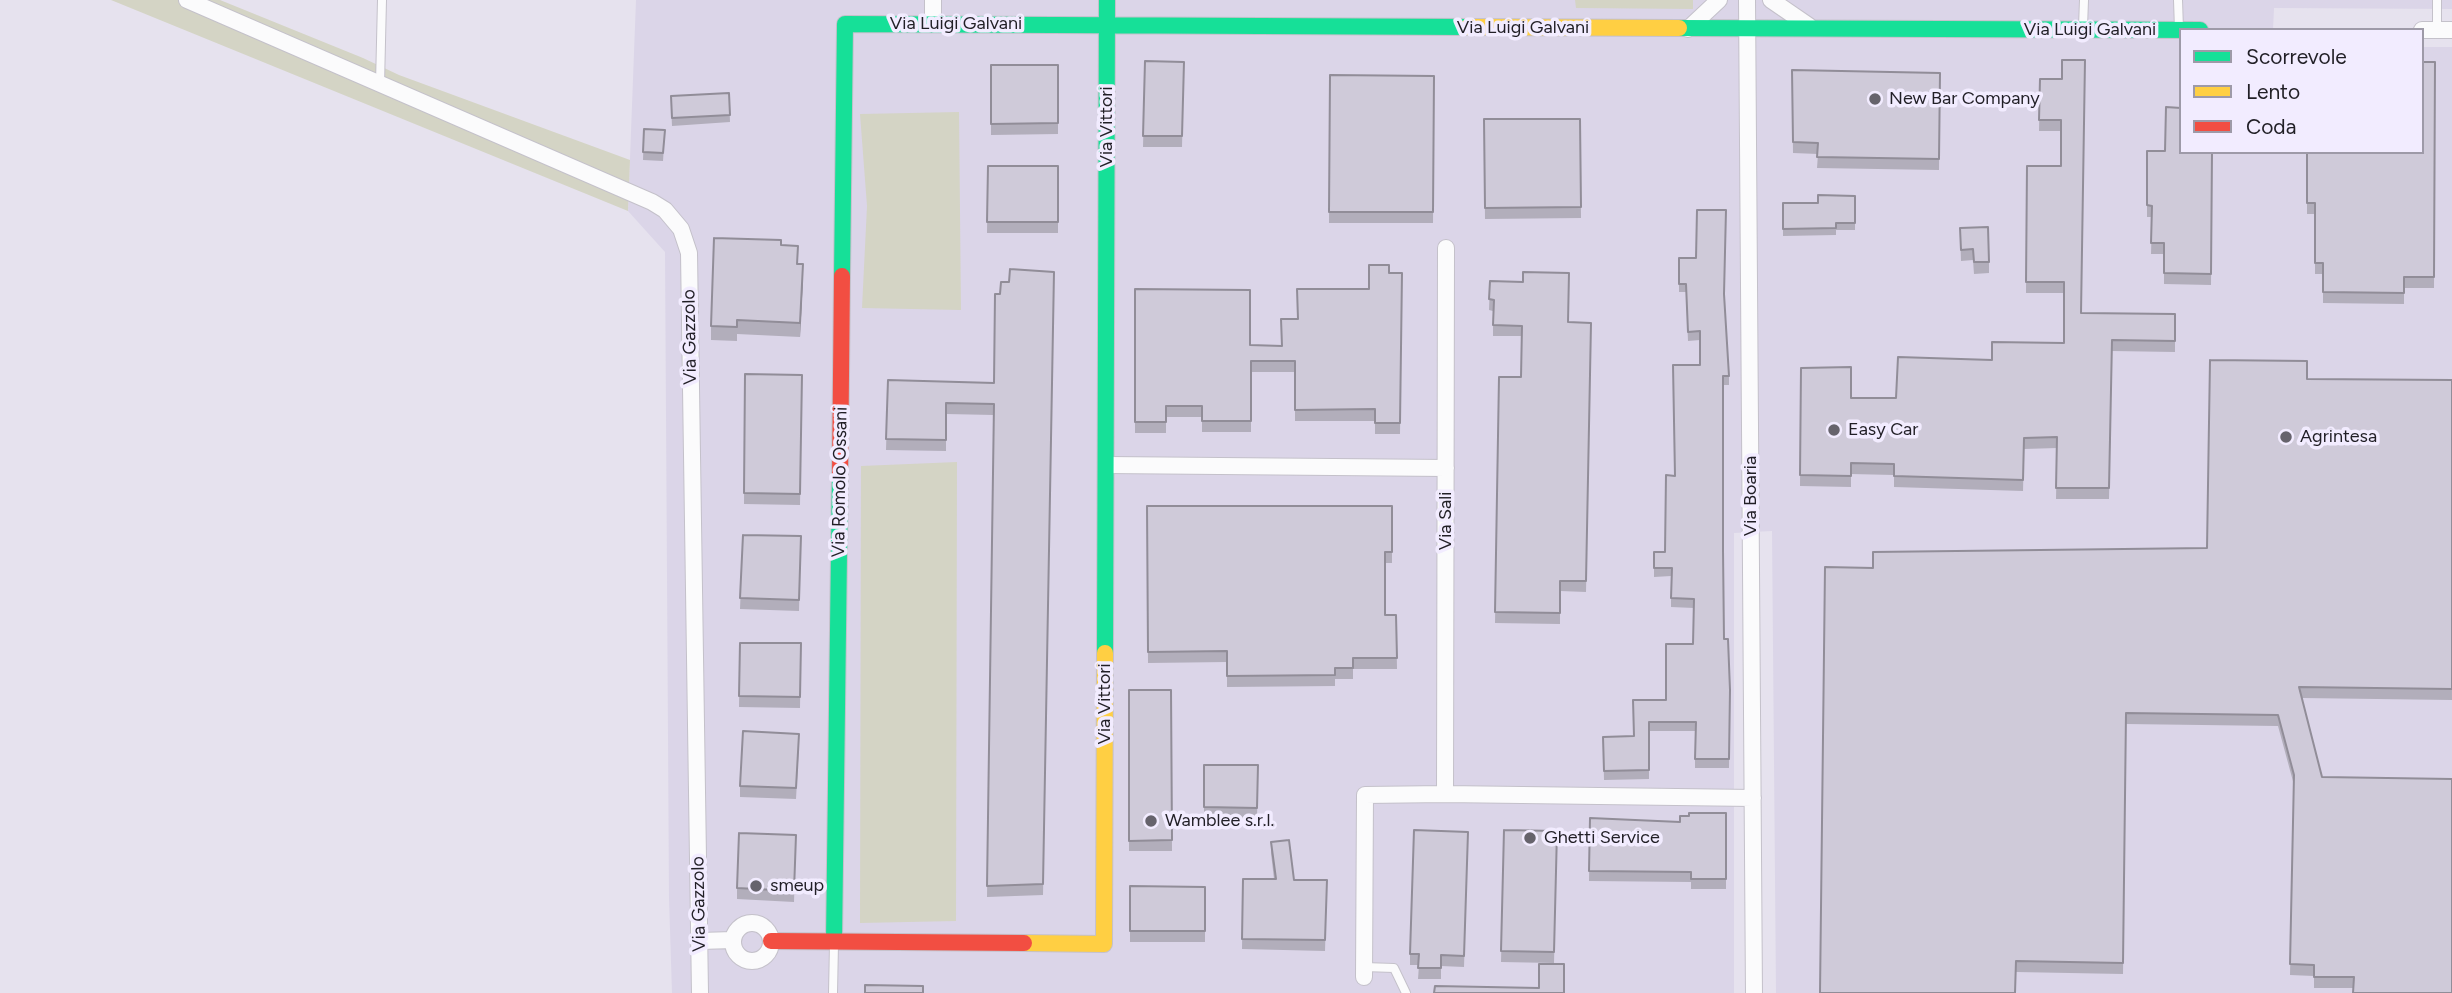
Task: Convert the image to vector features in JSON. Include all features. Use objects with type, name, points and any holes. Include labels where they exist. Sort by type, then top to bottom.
[{"type":"street","name":"Via Gazzolo","points":[[187,0],[652,202],[673,219],[686,240],[689,253],[700,993]]},
{"type":"street","points":[[933,0],[933,24]]},
{"type":"street","name":"Via Vittori","points":[[834,941],[1104,944],[1108,0]]},
{"type":"street","points":[[1688,29],[1719,0]]},
{"type":"street","name":"Via Boaria","points":[[1747,0],[1754,993]]},
{"type":"street","points":[[1771,0],[1791,16],[1815,29]]},
{"type":"street","name":"Via Luigi Galvani","points":[[845,24],[2179,30]]},
{"type":"street","name":"Via Romolo Ossani","points":[[834,941],[845,24]]},
{"type":"street","name":"Via Sali","points":[[1445,794],[1446,248]]},
{"type":"street","points":[[1107,465],[1446,468]]},
{"type":"street","points":[[1364,972],[1365,795],[1753,798]]},
{"type":"street","points":[[755,923],[766,930],[771,941],[767,953],[758,960],[751,961],[736,952],[733,940],[744,925],[755,923]]},
{"type":"street","points":[[700,941],[733,940]]},
{"type":"street","points":[[771,941],[834,941]]},
{"type":"lane","points":[[380,83],[382,0]]},
{"type":"lane","points":[[2083,30],[2084,0]]},
{"type":"lane","points":[[2178,0],[2179,30]]},
{"type":"lane","points":[[2437,0],[2437,30]]},
{"type":"lane","points":[[833,993],[834,941]]},
{"type":"lane","points":[[1364,972],[1394,968],[1406,993]]},
{"type":"shaded area","points":[[111,0],[220,0],[399,75],[630,160],[628,211]]},
{"type":"shaded area","points":[[636,0],[2452,0],[2452,9],[2274,8],[2273,28],[2179,28],[2179,154],[2424,154],[2424,47],[2452,47],[2452,993],[1776,993],[1772,531],[1734,533],[1734,993],[672,993],[669,898],[665,252],[628,211]]},
{"type":"shaded area","points":[[1575,0],[1693,0],[1693,9],[1576,8]]},
{"type":"shaded area","points":[[959,112],[961,310],[862,308],[867,206],[860,114]]},
{"type":"shaded area","points":[[957,462],[956,921],[860,923],[861,466]]},
{"type":"building","points":[[2062,60],[2085,60],[2081,313],[2175,314],[2175,341],[2112,340],[2109,488],[2056,488],[2057,437],[2024,438],[2023,480],[1894,476],[1894,464],[1851,463],[1851,476],[1800,475],[1801,368],[1851,367],[1851,398],[1896,398],[1898,357],[1992,360],[1992,342],[2064,343],[2064,282],[2026,282],[2027,166],[2061,166],[2061,120],[2039,120],[2040,79],[2062,79]]},
{"type":"building","points":[[1145,61],[1184,62],[1182,136],[1143,136]]},
{"type":"building","points":[[2424,62],[2435,62],[2434,277],[2404,277],[2404,293],[2323,292],[2323,263],[2315,263],[2315,203],[2307,203],[2307,154],[2424,154]]},
{"type":"building","points":[[991,65],[1058,65],[1058,123],[991,124]]},
{"type":"building","points":[[1792,70],[1940,73],[1939,159],[1817,157],[1818,143],[1793,142]]},
{"type":"building","points":[[1330,75],[1434,76],[1433,212],[1329,212]]},
{"type":"building","points":[[729,93],[730,115],[672,118],[671,96]]},
{"type":"building","points":[[2166,107],[2179,108],[2179,154],[2212,154],[2211,274],[2164,273],[2164,243],[2151,243],[2152,206],[2147,205],[2147,151],[2165,151]]},
{"type":"building","points":[[1484,119],[1580,119],[1581,207],[1485,208]]},
{"type":"building","points":[[644,129],[665,130],[663,153],[643,152]]},
{"type":"building","points":[[988,166],[1058,166],[1058,222],[987,222]]},
{"type":"building","points":[[1818,195],[1855,196],[1855,223],[1836,223],[1836,228],[1783,229],[1783,203],[1818,203]]},
{"type":"building","points":[[1697,210],[1726,210],[1724,294],[1729,376],[1723,376],[1723,550],[1724,639],[1728,639],[1730,690],[1729,759],[1695,759],[1696,722],[1649,722],[1649,770],[1604,771],[1603,737],[1634,736],[1633,700],[1666,700],[1666,644],[1693,644],[1694,599],[1671,598],[1672,568],[1654,568],[1654,552],[1665,552],[1666,475],[1675,476],[1673,365],[1700,365],[1700,331],[1688,332],[1686,284],[1679,284],[1679,258],[1696,258]]},
{"type":"building","points":[[1988,227],[1989,262],[1974,262],[1973,249],[1961,250],[1960,228]]},
{"type":"building","points":[[714,238],[781,240],[781,245],[798,246],[797,264],[803,264],[800,323],[737,320],[737,327],[711,326]]},
{"type":"building","points":[[1369,265],[1389,265],[1389,273],[1402,273],[1400,423],[1375,423],[1375,409],[1295,410],[1295,361],[1251,361],[1251,421],[1202,421],[1202,406],[1166,406],[1166,422],[1135,422],[1135,289],[1250,290],[1250,345],[1282,346],[1281,319],[1298,319],[1297,289],[1369,289]]},
{"type":"building","points":[[1010,269],[1054,272],[1043,884],[987,886],[994,404],[946,403],[946,440],[886,439],[888,380],[994,383],[995,294],[1000,294],[1001,282],[1009,282]]},
{"type":"building","points":[[1523,272],[1569,273],[1568,322],[1591,323],[1586,581],[1560,581],[1560,613],[1495,612],[1499,377],[1521,377],[1522,326],[1493,325],[1494,300],[1489,299],[1490,281],[1523,282]]},
{"type":"building","name":"Agrintesa","points":[[2210,360],[2307,361],[2307,379],[2452,380],[2452,689],[2299,687],[2322,777],[2452,779],[2452,993],[2353,993],[2354,977],[2314,977],[2314,965],[2290,964],[2294,775],[2278,715],[2126,713],[2123,963],[2016,961],[2015,993],[1820,993],[1825,567],[1873,568],[1873,552],[2207,548]]},
{"type":"building","points":[[745,374],[802,375],[800,494],[744,493]]},
{"type":"building","points":[[1147,506],[1392,506],[1392,552],[1385,552],[1385,615],[1396,615],[1397,658],[1353,658],[1353,668],[1335,668],[1335,675],[1227,676],[1227,651],[1148,652]]},
{"type":"building","points":[[743,535],[801,536],[799,600],[740,598]]},
{"type":"building","points":[[740,643],[801,643],[800,697],[739,696]]},
{"type":"building","points":[[1129,690],[1171,690],[1172,840],[1129,841]]},
{"type":"building","points":[[743,731],[799,734],[796,788],[740,786]]},
{"type":"building","points":[[1204,765],[1258,765],[1257,808],[1204,807]]},
{"type":"building","points":[[1689,813],[1726,813],[1726,879],[1691,879],[1691,872],[1589,871],[1590,818],[1680,822],[1680,816],[1689,816]]},
{"type":"building","points":[[1414,830],[1468,832],[1464,956],[1441,955],[1441,968],[1418,968],[1419,954],[1410,954]]},
{"type":"building","points":[[1504,830],[1557,831],[1554,952],[1501,951]]},
{"type":"building","points":[[739,833],[796,835],[794,891],[737,888]]},
{"type":"building","points":[[1289,840],[1294,880],[1327,880],[1325,940],[1242,939],[1243,879],[1276,879],[1271,842]]},
{"type":"building","points":[[1130,886],[1205,887],[1205,931],[1130,931]]},
{"type":"building","points":[[1539,964],[1564,964],[1564,993],[1434,993],[1435,986],[1539,988]]},
{"type":"building","points":[[865,985],[923,986],[923,993],[865,993]]},
{"type":"traffic: fast","points":[[1105,653],[1107,0]]},
{"type":"traffic: fast","points":[[842,276],[845,24],[1468,27]]},
{"type":"traffic: fast","points":[[1679,28],[2179,30]]},
{"type":"traffic: fast","points":[[834,941],[840,474]]},
{"type":"traffic: slow","points":[[1468,27],[1679,28]]},
{"type":"traffic: slow","points":[[1024,943],[1104,944],[1105,653]]},
{"type":"traffic: jam","points":[[840,474],[842,276]]},
{"type":"traffic: jam","points":[[771,941],[1024,943]]},
{"type":"place","name":"New Bar Company","points":[[1875,99]]},
{"type":"place","name":"Easy Car","points":[[1834,430]]},
{"type":"place","name":"Agrintesa","points":[[2286,437]]},
{"type":"place","name":"Wamblee s.r.l.","points":[[1151,821]]},
{"type":"place","name":"Ghetti Service","points":[[1530,838]]},
{"type":"place","name":"smeup","points":[[756,886]]}]
